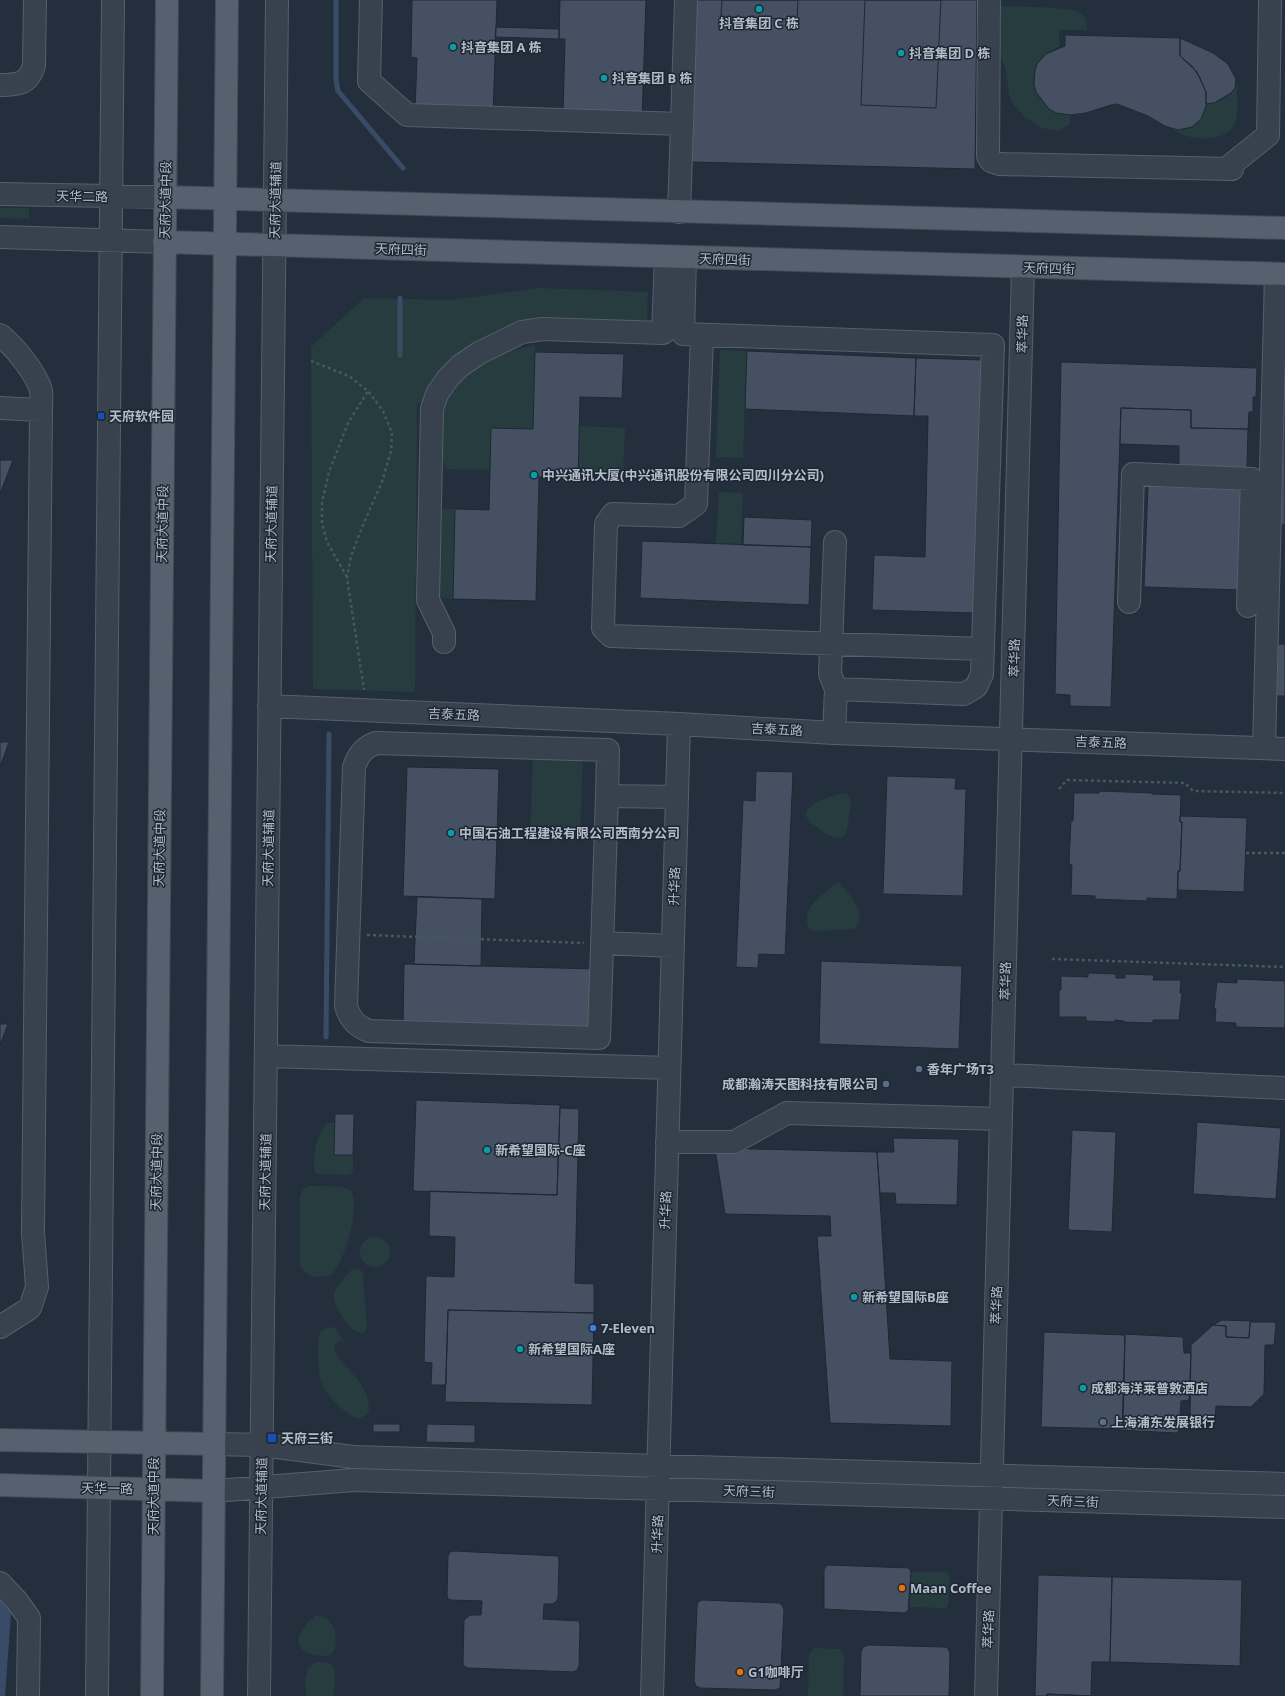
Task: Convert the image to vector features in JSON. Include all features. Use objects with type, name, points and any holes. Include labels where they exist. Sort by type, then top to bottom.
[{"type":"main road","name":"天府大道中段","points":[[152,1696],[153,1443],[167,0]]},
{"type":"main road","points":[[212,1696],[227,0]]},
{"type":"main road","points":[[165,197],[1285,228]]},
{"type":"main road","name":"天府四街","points":[[164,242],[1280,274]]},
{"type":"main road","points":[[0,1440],[214,1444]]},
{"type":"main road","name":"天华一路","points":[[0,1485],[214,1491]]},
{"type":"street","points":[[0,85],[13,85],[24,82],[32,74],[34,65],[35,0]]},
{"type":"street","points":[[97,1696],[113,0]]},
{"type":"street","name":"天府大道辅道","points":[[259,1696],[277,0]]},
{"type":"street","points":[[371,0],[369,81],[407,115],[682,124]]},
{"type":"street","points":[[679,212],[686,0]]},
{"type":"street","points":[[989,0],[988,156],[992,161],[1000,164],[1232,166],[1268,135],[1270,0]]},
{"type":"street","name":"天华二路","points":[[0,194],[165,197]]},
{"type":"street","points":[[0,237],[164,242]]},
{"type":"street","points":[[676,257],[683,334],[993,345],[982,674],[976,687],[964,694],[836,689]]},
{"type":"street","points":[[444,642],[444,633],[428,600],[432,409],[437,394],[448,378],[460,366],[478,352],[522,332],[543,329],[663,333],[676,257]]},
{"type":"street","name":"萃华路","points":[[986,1696],[1023,267]]},
{"type":"street","points":[[1275,749],[1280,274]]},
{"type":"street","points":[[0,335],[19,352],[41,390],[33,1232],[37,1287],[30,1308],[0,1327]]},
{"type":"street","points":[[702,335],[696,504],[679,516],[613,514],[606,524],[603,628],[611,636],[983,648]]},
{"type":"street","points":[[0,408],[41,410]]},
{"type":"street","points":[[1129,602],[1133,474],[1252,479],[1248,606]]},
{"type":"street","points":[[834,732],[836,689],[830,674],[830,644],[835,542]]},
{"type":"street","name":"吉泰五路","points":[[269,706],[834,732],[1275,749]]},
{"type":"street","name":"升华路","points":[[652,1696],[679,724]]},
{"type":"street","points":[[376,743],[608,750],[607,796],[599,1038],[369,1031],[354,1023],[346,1006],[354,767],[356,759],[368,746],[376,743]]},
{"type":"street","points":[[607,796],[677,798]]},
{"type":"street","points":[[602,943],[673,946]]},
{"type":"street","points":[[266,1056],[669,1068]]},
{"type":"street","points":[[1003,1075],[1285,1088]]},
{"type":"street","points":[[667,1142],[734,1142],[787,1113],[1001,1119]]},
{"type":"street","name":"天府三街","points":[[214,1444],[262,1445],[353,1457],[1285,1484]]},
{"type":"street","name":"天府三街","points":[[214,1491],[354,1480],[1285,1507]]},
{"type":"street","points":[[0,1583],[17,1601],[29,1618],[28,1696]]},
{"type":"path","points":[[311,361],[349,376],[368,391],[383,411],[392,433],[391,451],[382,482],[362,525],[351,556],[347,578],[364,690]]},
{"type":"path","points":[[347,578],[327,542],[322,523],[322,502],[329,472],[348,423],[368,391]]},
{"type":"path","points":[[1059,789],[1067,780],[1185,783],[1193,791],[1285,793]]},
{"type":"path","points":[[1246,853],[1285,853]]},
{"type":"path","points":[[348,934],[602,943]]},
{"type":"path","points":[[1052,959],[1285,967]]},
{"type":"green space","points":[[1001,6],[1066,9],[1081,13],[1085,19],[1087,30],[1059,30],[1059,47],[1046,54],[1038,63],[1034,74],[1034,85],[1038,96],[1046,105],[1057,112],[1071,115],[1069,125],[1058,131],[1042,128],[1026,118],[1012,103],[1009,94],[1006,70],[999,53]]},
{"type":"green space","points":[[1237,83],[1236,117],[1233,127],[1228,132],[1212,138],[1194,138],[1178,133],[1172,129],[1190,127],[1200,121],[1205,111],[1206,104],[1216,102],[1224,98],[1235,88]]},
{"type":"green space","points":[[0,208],[29,208],[29,219],[0,218]]},
{"type":"green space","points":[[539,288],[648,292],[647,321],[540,317],[513,324],[481,340],[454,358],[426,403],[417,403],[415,692],[313,689],[311,347],[364,298],[450,300]]},
{"type":"green space","points":[[535,345],[533,429],[490,470],[447,469],[444,464],[442,451],[443,411],[448,397],[456,385],[466,374],[479,366],[507,353]]},
{"type":"green space","points":[[720,350],[747,351],[743,458],[716,457]]},
{"type":"green space","points":[[579,426],[625,428],[623,475],[578,474]]},
{"type":"green space","points":[[719,492],[743,493],[741,545],[716,543]]},
{"type":"green space","points":[[440,509],[455,509],[453,599],[439,598],[435,593]]},
{"type":"green space","points":[[533,755],[583,756],[580,839],[530,837]]},
{"type":"green space","points":[[842,793],[849,796],[850,801],[848,827],[844,836],[837,838],[825,833],[810,822],[806,816],[810,806],[823,799]]},
{"type":"green space","points":[[839,883],[853,899],[856,905],[860,918],[858,924],[854,929],[816,931],[810,929],[807,922],[809,910],[818,899],[835,884]]},
{"type":"green space","points":[[327,1123],[335,1123],[334,1155],[353,1155],[353,1172],[349,1175],[317,1174],[314,1170],[316,1145],[320,1134]]},
{"type":"green space","points":[[310,1186],[347,1188],[353,1196],[353,1219],[347,1245],[337,1268],[332,1274],[325,1277],[311,1276],[300,1266],[300,1196],[304,1188]]},
{"type":"green space","points":[[375,1237],[386,1241],[390,1252],[386,1263],[375,1267],[364,1263],[360,1252],[364,1241]]},
{"type":"green space","points":[[352,1269],[361,1271],[363,1275],[367,1327],[364,1332],[361,1333],[356,1331],[347,1323],[339,1312],[334,1300],[334,1295],[337,1288]]},
{"type":"green space","points":[[326,1328],[335,1328],[344,1343],[339,1341],[335,1344],[334,1349],[337,1356],[354,1375],[367,1396],[369,1412],[364,1416],[358,1418],[354,1417],[343,1410],[322,1385],[319,1375],[318,1343],[320,1333]]},
{"type":"green space","points":[[911,1572],[946,1572],[950,1576],[948,1605],[945,1608],[910,1607]]},
{"type":"green space","points":[[315,1616],[328,1619],[335,1633],[336,1644],[332,1653],[328,1655],[314,1655],[306,1652],[298,1643],[301,1632]]},
{"type":"green space","points":[[815,1648],[840,1649],[844,1655],[843,1696],[808,1696],[809,1653]]},
{"type":"green space","points":[[316,1662],[329,1663],[335,1670],[335,1690],[333,1696],[306,1696],[305,1680],[308,1669]]},
{"type":"water","points":[[0,1592],[10,1606],[11,1614],[5,1696],[0,1696]]},
{"type":"building","name":"抖音集团 A 栋","points":[[412,0],[497,0],[493,113],[415,111],[417,58],[411,57]]},
{"type":"building","name":"抖音集团 B 栋","points":[[560,0],[646,0],[642,119],[563,117],[565,39],[559,39]]},
{"type":"building","points":[[696,0],[977,0],[975,169],[691,162]]},
{"type":"building","name":"抖音集团 C 栋","points":[[722,0],[798,0],[797,19],[721,17]]},
{"type":"building","name":"抖音集团 D 栋","points":[[865,0],[941,0],[936,108],[861,105]]},
{"type":"building","points":[[496,27],[559,29],[559,39],[495,37]]},
{"type":"building","points":[[1065,35],[1180,38],[1180,56],[1197,72],[1206,92],[1206,106],[1201,119],[1192,127],[1178,130],[1165,126],[1148,116],[1117,104],[1086,113],[1071,115],[1056,113],[1049,109],[1036,92],[1034,84],[1035,71],[1037,64],[1046,54],[1065,46]]},
{"type":"building","points":[[1180,38],[1213,53],[1228,64],[1236,79],[1235,88],[1231,93],[1214,103],[1206,104],[1206,92],[1200,78],[1192,66],[1180,56]]},
{"type":"building","points":[[747,351],[916,358],[914,416],[745,409]]},
{"type":"building","name":"中兴通讯大厦(中兴通讯股份有限公司四川分公司)","points":[[535,352],[624,354],[622,398],[580,397],[578,478],[539,477],[536,601],[453,599],[455,509],[489,510],[491,428],[533,429]]},
{"type":"building","points":[[916,358],[982,360],[975,613],[872,610],[874,555],[925,557],[928,416],[914,416]]},
{"type":"building","points":[[1061,362],[1257,368],[1256,397],[1253,397],[1253,412],[1249,412],[1248,429],[1191,428],[1191,410],[1121,408],[1111,707],[1070,706],[1070,695],[1055,694]]},
{"type":"building","points":[[1285,375],[1285,525],[1281,525]]},
{"type":"building","points":[[1121,408],[1191,410],[1191,428],[1248,429],[1247,468],[1179,466],[1179,446],[1120,444]]},
{"type":"building","points":[[0,460],[13,460],[0,494]]},
{"type":"building","points":[[1148,486],[1246,490],[1242,590],[1144,587]]},
{"type":"building","points":[[744,517],[812,520],[811,547],[743,545]]},
{"type":"building","points":[[642,541],[811,547],[809,605],[640,598]]},
{"type":"building","points":[[1278,644],[1285,644],[1285,696],[1276,696]]},
{"type":"building","points":[[0,742],[9,742],[0,767]]},
{"type":"building","name":"中国石油工程建设有限公司西南分公司","points":[[407,767],[499,769],[495,899],[403,896]]},
{"type":"building","points":[[756,771],[793,772],[785,955],[759,954],[758,968],[736,967],[743,800],[755,801]]},
{"type":"building","points":[[887,776],[956,778],[955,789],[966,789],[963,896],[883,894]]},
{"type":"building","points":[[1099,791],[1181,795],[1180,822],[1182,822],[1177,899],[1147,898],[1147,901],[1095,899],[1095,896],[1071,895],[1072,865],[1069,864],[1074,793],[1099,793]]},
{"type":"building","points":[[1180,816],[1247,818],[1244,892],[1178,890],[1182,822],[1180,822]]},
{"type":"building","points":[[417,897],[482,899],[481,966],[414,964]]},
{"type":"building","points":[[821,961],[962,966],[959,1049],[819,1044]]},
{"type":"building","points":[[404,964],[596,969],[594,1033],[403,1028]]},
{"type":"building","points":[[1088,973],[1116,974],[1116,978],[1125,978],[1125,974],[1154,975],[1153,980],[1181,980],[1180,993],[1182,994],[1179,1020],[1153,1020],[1153,1023],[1124,1022],[1115,1020],[1115,1022],[1086,1021],[1086,1017],[1059,1017],[1059,990],[1061,990],[1061,976],[1088,977]]},
{"type":"building","points":[[1237,979],[1285,981],[1284,1028],[1236,1027],[1236,1023],[1215,1022],[1216,1009],[1214,1009],[1217,982],[1237,983]]},
{"type":"building","points":[[0,1024],[8,1024],[0,1045]]},
{"type":"building","name":"新希望国际-C座","points":[[416,1100],[560,1105],[557,1195],[413,1191]]},
{"type":"building","points":[[560,1108],[579,1109],[575,1283],[594,1284],[594,1313],[448,1310],[446,1385],[431,1385],[432,1363],[424,1362],[426,1276],[454,1277],[455,1237],[429,1236],[430,1191],[557,1195]]},
{"type":"building","points":[[335,1114],[354,1114],[353,1155],[334,1155]]},
{"type":"building","points":[[1197,1122],[1281,1128],[1276,1199],[1193,1194]]},
{"type":"building","points":[[1072,1130],[1116,1132],[1112,1232],[1068,1230]]},
{"type":"building","points":[[893,1138],[959,1139],[957,1205],[896,1204],[895,1193],[880,1193],[877,1152],[894,1152]]},
{"type":"building","name":"新希望国际B座","points":[[715,1148],[877,1152],[890,1359],[952,1361],[951,1426],[830,1423],[817,1236],[831,1236],[830,1216],[725,1214]]},
{"type":"building","name":"新希望国际A座","points":[[448,1310],[594,1313],[592,1405],[445,1402]]},
{"type":"building","points":[[1222,1320],[1252,1321],[1250,1323],[1249,1338],[1226,1337],[1226,1326],[1213,1325]]},
{"type":"building","points":[[1250,1322],[1274,1322],[1276,1324],[1274,1345],[1265,1345],[1264,1394],[1251,1407],[1216,1406],[1215,1422],[1190,1422],[1191,1345],[1213,1325],[1226,1326],[1226,1337],[1249,1338]]},
{"type":"building","name":"成都海洋莱普敦酒店","points":[[1044,1332],[1125,1335],[1122,1429],[1041,1427]]},
{"type":"building","points":[[1122,1334],[1183,1337],[1184,1353],[1191,1353],[1189,1400],[1181,1401],[1179,1431],[1176,1433],[1119,1430],[1123,1426],[1125,1337]]},
{"type":"building","points":[[373,1424],[400,1424],[400,1432],[373,1432]]},
{"type":"building","points":[[427,1424],[475,1425],[475,1443],[426,1442]]},
{"type":"building","points":[[450,1552],[558,1556],[558,1598],[556,1602],[552,1604],[544,1604],[543,1619],[579,1621],[579,1666],[577,1670],[573,1672],[468,1668],[464,1666],[464,1620],[470,1615],[481,1615],[482,1601],[448,1599],[448,1556]]},
{"type":"building","points":[[828,1565],[909,1568],[911,1572],[908,1611],[904,1613],[824,1609],[824,1570]]},
{"type":"building","points":[[1038,1575],[1112,1577],[1110,1662],[1092,1662],[1091,1696],[1047,1694],[1047,1696],[1035,1696]]},
{"type":"building","points":[[1112,1577],[1242,1580],[1240,1666],[1110,1662]]},
{"type":"building","points":[[702,1600],[779,1603],[782,1605],[784,1610],[780,1688],[775,1690],[700,1688],[696,1686],[694,1681],[697,1606],[698,1602]]},
{"type":"building","points":[[869,1645],[948,1648],[950,1654],[949,1696],[860,1696],[861,1652],[863,1647]]},
{"type":"building","points":[[1047,1694],[1091,1696],[1047,1696]]},
{"type":"waterway","points":[[336,0],[336,80],[338,91],[403,168]]},
{"type":"waterway","points":[[400,298],[400,355]]},
{"type":"waterway","points":[[326,1037],[329,734]]},
{"type":"place","name":"抖音集团 C 栋","points":[[759,9]]},
{"type":"place","name":"抖音集团 A 栋","points":[[453,47]]},
{"type":"place","name":"抖音集团 D 栋","points":[[901,53]]},
{"type":"place","name":"抖音集团 B 栋","points":[[604,78]]},
{"type":"place","name":"天府软件园","points":[[101,416]]},
{"type":"place","name":"中兴通讯大厦(中兴通讯股份有限公司四川分公司)","points":[[534,475]]},
{"type":"place","name":"中国石油工程建设有限公司西南分公司","points":[[451,833]]},
{"type":"place","name":"香年广场T3","points":[[919,1069]]},
{"type":"place","name":"成都瀚涛天图科技有限公司","points":[[886,1084]]},
{"type":"place","name":"新希望国际-C座","points":[[487,1150]]},
{"type":"place","name":"新希望国际B座","points":[[854,1297]]},
{"type":"place","name":"7-Eleven","points":[[593,1328]]},
{"type":"place","name":"新希望国际A座","points":[[520,1349]]},
{"type":"place","name":"成都海洋莱普敦酒店","points":[[1083,1388]]},
{"type":"place","name":"上海浦东发展银行","points":[[1103,1422]]},
{"type":"place","name":"天府三街","points":[[272,1438]]},
{"type":"place","name":"Maan Coffee","points":[[902,1588]]},
{"type":"place","name":"G1咖啡厅","points":[[740,1672]]}]
